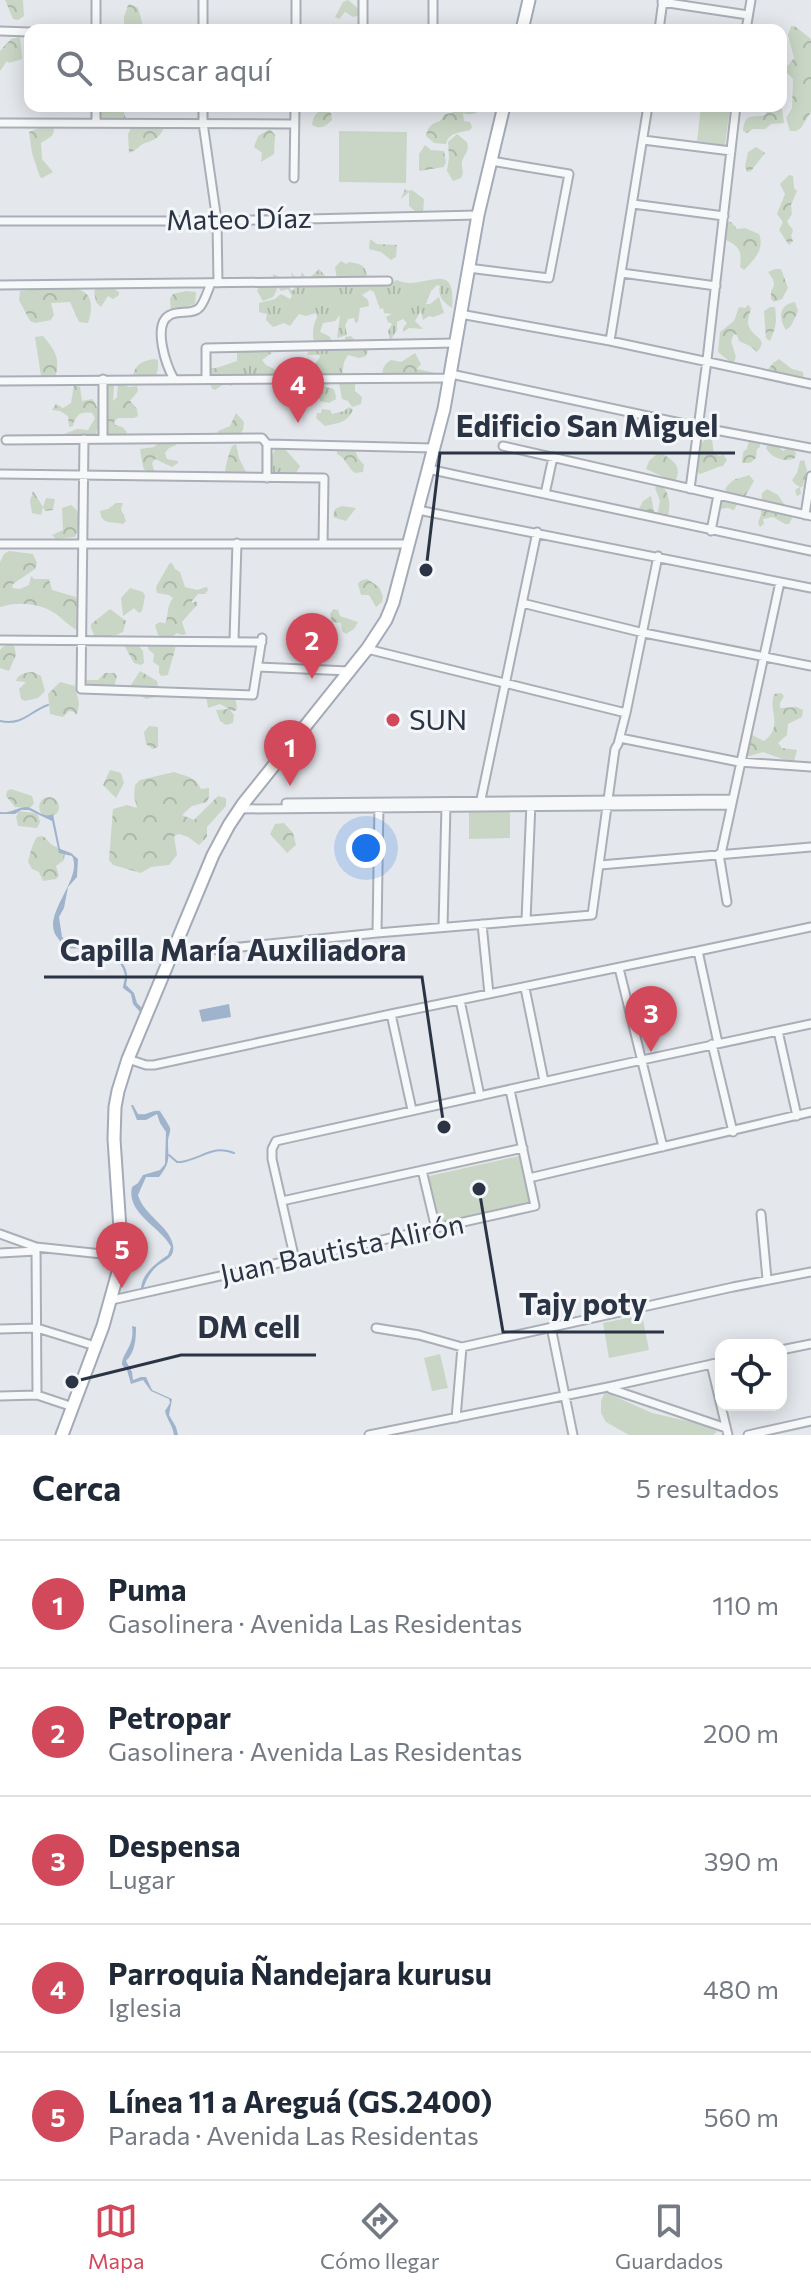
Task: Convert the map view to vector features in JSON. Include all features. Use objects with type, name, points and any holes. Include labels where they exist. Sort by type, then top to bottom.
[{"type":"main road","points":[[523,24],[529,0]]},
{"type":"main road","points":[[62,1435],[112,1300],[121,1256],[114,1122],[118,1091],[138,1063],[144,1022],[213,855],[241,806],[367,649],[393,603],[451,376],[478,215],[503,112]]},
{"type":"street","points":[[96,0],[96,24]]},
{"type":"street","points":[[203,0],[203,24]]},
{"type":"street","points":[[296,0],[296,24]]},
{"type":"street","points":[[363,0],[363,24]]},
{"type":"street","points":[[433,0],[433,24]]},
{"type":"street","points":[[747,24],[751,0]]},
{"type":"street","points":[[660,24],[663,1],[748,15]]},
{"type":"street","points":[[0,31],[24,32]]},
{"type":"street","points":[[96,112],[96,123]]},
{"type":"street","points":[[174,379],[167,368],[163,350],[164,320],[168,315],[200,308],[214,283],[217,221],[203,112]]},
{"type":"street","points":[[294,178],[295,112]]},
{"type":"street","points":[[610,341],[647,112]]},
{"type":"street","points":[[690,489],[735,112]]},
{"type":"street","points":[[0,123],[294,124]]},
{"type":"street","points":[[643,140],[731,151]]},
{"type":"street","points":[[468,268],[549,278],[569,174],[491,161]]},
{"type":"street","points":[[633,204],[724,216]]},
{"type":"street","name":"Mateo Díaz","points":[[0,221],[217,221],[478,215]]},
{"type":"street","points":[[622,273],[716,286]]},
{"type":"street","points":[[0,285],[388,281]]},
{"type":"street","points":[[460,314],[707,360],[811,384]]},
{"type":"street","points":[[206,379],[206,348],[455,343]]},
{"type":"street","points":[[0,381],[451,376],[811,448]]},
{"type":"street","points":[[103,379],[103,439]]},
{"type":"street","points":[[6,440],[262,438],[267,444],[267,478]]},
{"type":"street","points":[[0,640],[82,639],[262,640],[253,695],[81,689],[82,639],[82,544],[84,439]]},
{"type":"street","points":[[267,444],[433,448]]},
{"type":"street","points":[[503,446],[808,515],[811,476]]},
{"type":"street","points":[[545,494],[553,457]]},
{"type":"street","points":[[428,469],[811,551]]},
{"type":"street","points":[[0,474],[324,478],[323,544]]},
{"type":"street","points":[[711,531],[718,495]]},
{"type":"street","points":[[418,510],[810,588],[811,578]]},
{"type":"street","points":[[480,804],[537,532]]},
{"type":"street","points":[[234,640],[237,543]]},
{"type":"street","points":[[0,544],[409,544]]},
{"type":"street","points":[[172,954],[592,915],[615,749],[644,633],[658,556]]},
{"type":"street","points":[[727,902],[720,854],[780,582]]},
{"type":"street","points":[[522,603],[644,633],[811,666]]},
{"type":"street","points":[[367,649],[626,713]]},
{"type":"street","points":[[258,667],[349,671]]},
{"type":"street","points":[[619,741],[739,762],[811,767]]},
{"type":"street","points":[[241,806],[731,802]]},
{"type":"street","points":[[443,927],[446,804]]},
{"type":"street","points":[[526,920],[531,804]]},
{"type":"street","points":[[377,933],[379,805]]},
{"type":"street","points":[[600,865],[811,847]]},
{"type":"street","points":[[482,924],[489,994]]},
{"type":"street","points":[[138,1063],[525,988],[811,927]]},
{"type":"street","points":[[698,951],[733,1132]]},
{"type":"street","points":[[619,968],[663,1147]]},
{"type":"street","points":[[525,988],[544,1081]]},
{"type":"street","points":[[460,1000],[480,1096]]},
{"type":"street","points":[[391,1014],[412,1110]]},
{"type":"street","points":[[295,1260],[272,1159],[276,1141],[811,1024]]},
{"type":"street","points":[[778,1031],[797,1116]]},
{"type":"street","points":[[510,1090],[529,1178],[811,1112]]},
{"type":"street","points":[[282,1201],[523,1148]]},
{"type":"street","points":[[422,1170],[436,1229]]},
{"type":"street","name":"Juan Bautista Alirón","points":[[112,1300],[535,1206],[529,1178]]},
{"type":"street","points":[[761,1214],[767,1279]]},
{"type":"street","points":[[0,1234],[36,1249]]},
{"type":"street","points":[[0,1253],[36,1249],[121,1256]]},
{"type":"street","points":[[36,1249],[37,1395]]},
{"type":"street","points":[[376,1328],[419,1335],[462,1347],[767,1279],[811,1272]]},
{"type":"street","points":[[551,1327],[573,1435]]},
{"type":"street","points":[[0,1329],[37,1328],[95,1346]]},
{"type":"street","points":[[787,1349],[811,1344]]},
{"type":"street","points":[[456,1418],[462,1347]]},
{"type":"street","points":[[372,1435],[715,1363]]},
{"type":"street","points":[[711,1364],[727,1431]]},
{"type":"street","points":[[608,1387],[727,1431]]},
{"type":"street","points":[[0,1396],[37,1395],[73,1407]]},
{"type":"street","points":[[748,1435],[811,1421]]},
{"type":"green space","points":[[5,0],[23,0],[24,16],[13,19]]},
{"type":"green space","points":[[348,0],[360,10],[360,15],[353,17],[345,12],[339,19],[335,17],[343,2]]},
{"type":"green space","points":[[128,5],[138,8],[142,24],[124,24]]},
{"type":"green space","points":[[791,26],[811,39],[811,112],[796,131],[790,131],[786,118],[792,108],[793,79],[787,73],[787,67],[794,58],[788,35]]},
{"type":"green space","points":[[20,37],[22,59],[7,61],[0,71],[0,51],[11,39]]},
{"type":"green space","points":[[97,112],[124,112],[126,119],[123,123],[97,118]]},
{"type":"green space","points":[[329,112],[332,120],[323,127],[312,125],[316,114]]},
{"type":"green space","points":[[477,112],[463,113],[464,121],[470,122],[470,130],[452,135],[446,144],[434,143],[426,136],[429,128],[445,114]]},
{"type":"green space","points":[[700,112],[729,112],[725,145],[697,141]]},
{"type":"green space","points":[[767,112],[782,112],[784,123],[771,124],[765,129],[753,129],[747,133],[743,131],[748,118]]},
{"type":"green space","points":[[48,124],[54,131],[41,143],[42,159],[53,172],[42,178],[32,153],[29,132]]},
{"type":"green space","points":[[131,128],[164,128],[154,140],[129,153],[128,134]]},
{"type":"green space","points":[[270,129],[275,135],[274,154],[261,162],[262,153],[254,147],[258,136]]},
{"type":"green space","points":[[339,131],[407,132],[406,183],[339,182]]},
{"type":"green space","points":[[457,134],[467,142],[468,148],[462,162],[462,176],[453,181],[447,171],[448,142]]},
{"type":"green space","points":[[425,145],[431,150],[444,151],[444,167],[419,171],[419,154]]},
{"type":"green space","points":[[756,147],[765,153],[747,172],[748,152]]},
{"type":"green space","points":[[789,175],[793,176],[797,191],[787,222],[793,230],[793,241],[789,245],[779,230],[783,222],[777,214],[785,194],[780,184]]},
{"type":"green space","points":[[405,189],[424,199],[423,212],[416,212],[409,206],[409,192],[401,199]]},
{"type":"green space","points":[[731,222],[737,229],[745,228],[759,234],[761,245],[758,254],[744,270],[740,267],[739,250],[726,240],[727,223]]},
{"type":"green space","points":[[370,239],[377,244],[397,245],[396,257],[391,260],[381,252],[369,249]]},
{"type":"green space","points":[[341,261],[361,265],[367,276],[379,279],[386,285],[397,280],[407,283],[443,279],[449,283],[452,292],[452,308],[442,299],[440,286],[437,285],[426,304],[439,297],[444,313],[423,320],[421,311],[415,321],[423,329],[409,328],[403,332],[407,323],[403,319],[397,322],[397,330],[390,341],[388,331],[392,324],[386,317],[392,314],[380,309],[374,292],[370,290],[362,295],[369,306],[360,308],[358,322],[355,323],[354,318],[348,319],[345,326],[347,335],[337,338],[340,315],[335,321],[323,323],[320,332],[329,336],[337,348],[345,347],[345,337],[351,336],[368,351],[366,356],[359,358],[348,355],[344,362],[342,375],[355,381],[355,391],[362,397],[361,404],[352,407],[342,399],[339,383],[323,385],[334,390],[336,399],[329,403],[320,401],[316,389],[322,385],[312,374],[320,357],[307,355],[310,348],[318,348],[315,347],[313,335],[316,313],[306,316],[299,314],[290,326],[284,323],[273,327],[266,320],[267,314],[259,312],[259,303],[281,294],[290,299],[292,296],[288,289],[281,291],[278,287],[273,297],[263,301],[257,291],[261,283],[273,278],[273,274],[292,291],[295,288],[291,272],[299,283],[302,272],[309,283],[319,269],[327,278],[337,279],[335,267]]},
{"type":"green space","points":[[781,269],[788,288],[782,299],[774,302],[771,291],[774,282],[768,272]]},
{"type":"green space","points":[[100,286],[110,286],[119,292],[113,299],[108,296],[101,307],[96,302],[94,291]]},
{"type":"green space","points":[[53,287],[57,290],[75,289],[87,294],[91,306],[88,323],[79,322],[70,302],[51,303],[54,315],[51,320],[30,321],[19,300],[20,291]]},
{"type":"green space","points":[[196,292],[195,304],[171,312],[170,299],[173,294]]},
{"type":"green space","points":[[795,302],[798,311],[786,330],[782,312]]},
{"type":"green space","points":[[748,305],[751,308],[749,327],[761,340],[761,347],[757,352],[739,341],[734,334],[731,341],[736,357],[733,364],[718,352],[720,332],[734,321],[739,307]]},
{"type":"green space","points":[[775,307],[776,317],[770,341],[766,338],[764,311]]},
{"type":"green space","points":[[43,336],[56,355],[55,378],[41,376],[35,337]]},
{"type":"green space","points":[[256,348],[272,353],[262,360],[276,370],[277,381],[247,380],[245,375],[241,375],[241,381],[234,380],[232,386],[221,383],[216,390],[212,389],[206,369],[218,370],[237,361],[237,352]]},
{"type":"green space","points":[[415,353],[421,364],[417,369],[441,374],[439,378],[419,379],[413,373],[408,380],[384,379],[383,368],[388,362],[401,362]]},
{"type":"green space","points":[[779,359],[792,369],[803,372],[804,380],[788,385],[771,380],[767,371]]},
{"type":"green space","points":[[158,360],[158,370],[150,381],[133,375],[140,363]]},
{"type":"green space","points":[[235,363],[233,377],[226,383],[218,388],[207,382],[208,370]]},
{"type":"green space","points":[[107,380],[114,387],[113,401],[117,397],[118,383],[137,386],[138,391],[130,401],[137,409],[138,416],[118,418],[115,425],[127,432],[118,439],[107,441],[102,404]]},
{"type":"green space","points":[[74,385],[80,387],[82,401],[92,399],[97,408],[99,423],[94,437],[67,440],[64,434],[77,429],[88,430],[95,418],[92,413],[79,415],[73,426],[69,427],[68,416],[52,410],[56,404],[63,408],[71,403]]},
{"type":"green space","points":[[349,407],[353,410],[351,414],[338,423],[325,426],[316,418],[322,409],[330,410],[332,414]]},
{"type":"green space","points":[[236,413],[244,422],[243,430],[233,442],[226,442],[216,435],[230,426]]},
{"type":"green space","points":[[707,437],[712,439],[714,454],[723,454],[727,460],[723,466],[699,474],[693,463]]},
{"type":"green space","points":[[750,438],[760,440],[760,447],[756,458],[750,463],[742,463],[743,452],[748,448]]},
{"type":"green space","points":[[175,439],[176,445],[165,453],[167,459],[178,463],[172,467],[155,459],[152,463],[154,471],[148,475],[143,467],[140,449]]},
{"type":"green space","points":[[774,443],[783,451],[791,446],[796,453],[795,458],[783,460],[775,457],[766,448]]},
{"type":"green space","points":[[236,444],[246,472],[244,476],[225,474],[232,446]]},
{"type":"green space","points":[[280,447],[300,466],[295,475],[273,472],[272,457],[276,448]]},
{"type":"green space","points":[[354,447],[364,465],[363,472],[355,473],[337,454],[337,449]]},
{"type":"green space","points":[[658,453],[676,464],[678,472],[675,482],[671,483],[646,469]]},
{"type":"green space","points":[[804,460],[807,470],[800,488],[801,494],[797,496],[795,490],[800,487],[792,480],[800,461]]},
{"type":"green space","points":[[749,475],[754,481],[744,498],[740,499],[734,510],[720,509],[718,518],[714,520],[714,504],[728,494],[725,489],[734,480]]},
{"type":"green space","points":[[659,483],[669,499],[667,518],[644,515],[639,509],[643,501],[651,496],[654,512],[658,512],[660,501],[655,488]]},
{"type":"green space","points":[[767,489],[778,495],[793,517],[789,524],[773,517],[763,519],[764,524],[760,527],[762,493]]},
{"type":"green space","points":[[33,491],[43,507],[41,515],[32,513],[30,501]]},
{"type":"green space","points":[[46,498],[55,499],[53,510],[45,511]]},
{"type":"green space","points":[[123,503],[121,509],[126,521],[123,524],[108,522],[101,516],[100,511]]},
{"type":"green space","points":[[71,505],[79,520],[75,537],[56,539],[52,535],[63,530],[62,508]]},
{"type":"green space","points":[[342,506],[356,508],[346,521],[333,517],[335,509]]},
{"type":"green space","points":[[9,551],[33,554],[37,563],[35,569],[13,584],[12,588],[29,585],[31,576],[34,579],[49,579],[52,590],[76,597],[79,606],[77,630],[43,607],[22,604],[0,607],[0,562]]},
{"type":"green space","points":[[172,563],[180,572],[185,587],[197,590],[207,587],[208,590],[192,601],[197,601],[197,605],[182,622],[186,634],[164,637],[176,645],[168,675],[161,676],[159,666],[153,662],[154,654],[148,647],[163,637],[158,635],[155,625],[160,622],[165,624],[173,598],[157,593],[156,587]]},
{"type":"green space","points":[[367,579],[379,587],[383,596],[376,607],[369,595],[361,595],[358,584]]},
{"type":"green space","points":[[130,588],[143,592],[142,611],[139,613],[134,608],[123,616],[121,598]]},
{"type":"green space","points":[[110,609],[126,621],[123,632],[95,637],[91,624]]},
{"type":"green space","points":[[333,609],[338,610],[340,616],[358,622],[354,629],[346,634],[342,631],[341,623],[332,622],[330,614]]},
{"type":"green space","points":[[127,640],[136,643],[143,651],[144,663],[141,665],[134,663],[124,645]]},
{"type":"green space","points":[[14,644],[16,655],[9,671],[0,668],[0,650]]},
{"type":"green space","points":[[140,671],[157,681],[157,697],[146,699],[129,688]]},
{"type":"green space","points":[[33,672],[41,676],[45,691],[38,698],[25,701],[21,699],[19,689],[26,682],[16,681],[21,675]]},
{"type":"green space","points":[[105,673],[117,676],[114,687],[88,687],[86,680],[98,680]]},
{"type":"green space","points":[[60,682],[75,686],[79,703],[77,715],[69,711],[63,717],[50,714],[48,694]]},
{"type":"green space","points":[[230,692],[237,709],[230,710],[234,715],[233,723],[226,725],[220,721],[216,710],[229,709],[220,704],[208,708],[206,696]]},
{"type":"green space","points":[[774,694],[784,696],[780,708],[797,707],[803,710],[802,717],[788,724],[787,735],[778,743],[782,748],[797,750],[794,761],[763,752],[744,756],[748,733],[764,741],[773,730]]},
{"type":"green space","points":[[149,726],[158,727],[158,747],[153,749],[146,744],[144,732]]},
{"type":"green space","points":[[110,770],[121,773],[124,783],[116,798],[103,785]]},
{"type":"green space","points":[[174,772],[193,779],[201,789],[209,788],[207,802],[192,806],[182,815],[194,820],[218,796],[226,798],[226,806],[207,827],[207,837],[199,845],[188,837],[174,836],[177,855],[169,865],[151,867],[141,873],[113,865],[109,860],[113,809],[127,805],[137,808],[135,785],[140,780]]},
{"type":"green space","points":[[11,789],[32,796],[34,803],[30,808],[15,807],[6,796]]},
{"type":"green space","points":[[49,797],[56,800],[59,807],[56,814],[49,817],[42,814],[39,807],[42,800]]},
{"type":"green space","points":[[510,810],[510,838],[469,839],[469,811]]},
{"type":"green space","points":[[19,811],[38,815],[40,822],[37,828],[18,826],[16,817]]},
{"type":"green space","points":[[284,823],[293,833],[296,845],[287,853],[270,834],[275,824]]},
{"type":"green space","points":[[42,836],[65,852],[64,860],[56,866],[59,876],[56,879],[43,881],[39,872],[32,869],[28,862],[35,840]]},
{"type":"green space","points":[[519,1156],[530,1202],[439,1222],[429,1176]]},
{"type":"green space","points":[[642,1315],[649,1350],[609,1358],[603,1323]]},
{"type":"green space","points":[[440,1354],[448,1388],[432,1391],[424,1358]]},
{"type":"green space","points":[[605,1392],[652,1413],[709,1426],[717,1432],[713,1435],[629,1435],[606,1422],[601,1413]]},
{"type":"water","points":[[27,807],[43,815],[53,814],[60,849],[78,859],[77,877],[68,887],[59,917],[62,937],[73,945],[112,952],[116,955],[125,967],[126,985],[134,993],[142,1008],[141,1013],[133,1004],[131,994],[123,988],[125,973],[114,956],[108,953],[100,956],[84,949],[69,948],[57,937],[53,928],[54,918],[72,875],[72,856],[59,853],[52,821],[29,810],[0,814]]},
{"type":"water","points":[[229,1004],[231,1017],[202,1022],[199,1010]]},
{"type":"water","points":[[131,1105],[138,1114],[160,1111],[170,1130],[165,1168],[159,1177],[146,1177],[138,1195],[145,1209],[171,1238],[173,1252],[152,1272],[143,1290],[146,1274],[168,1255],[171,1247],[139,1213],[134,1205],[132,1187],[143,1175],[160,1170],[165,1164],[166,1132],[157,1114],[146,1120],[137,1120]]},
{"type":"water","points":[[132,1326],[136,1327],[135,1341],[126,1361],[133,1380],[146,1377],[152,1390],[172,1399],[169,1415],[178,1435],[174,1435],[165,1411],[169,1399],[151,1391],[143,1380],[131,1384],[122,1365],[132,1339]]},
{"type":"waterway","points":[[0,721],[21,720],[48,705]]},
{"type":"waterway","points":[[169,1155],[181,1162],[214,1151],[234,1153]]},
{"type":"place","name":"Parroquia Ñandejara kurusu","points":[[298,423]]},
{"type":"place","name":"Edificio San Miguel","points":[[426,570]]},
{"type":"place","name":"Petropar","points":[[312,679]]},
{"type":"place","name":"SUN","points":[[393,720]]},
{"type":"place","name":"Puma","points":[[290,786]]},
{"type":"place","name":"Despensa","points":[[651,1052]]},
{"type":"place","name":"Capilla María Auxiliadora","points":[[444,1127]]},
{"type":"place","name":"Tajy poty","points":[[479,1189]]},
{"type":"place","name":"Línea 11 a Areguá (GS.2400)","points":[[122,1288]]},
{"type":"place","name":"DM cell","points":[[72,1382]]}]
